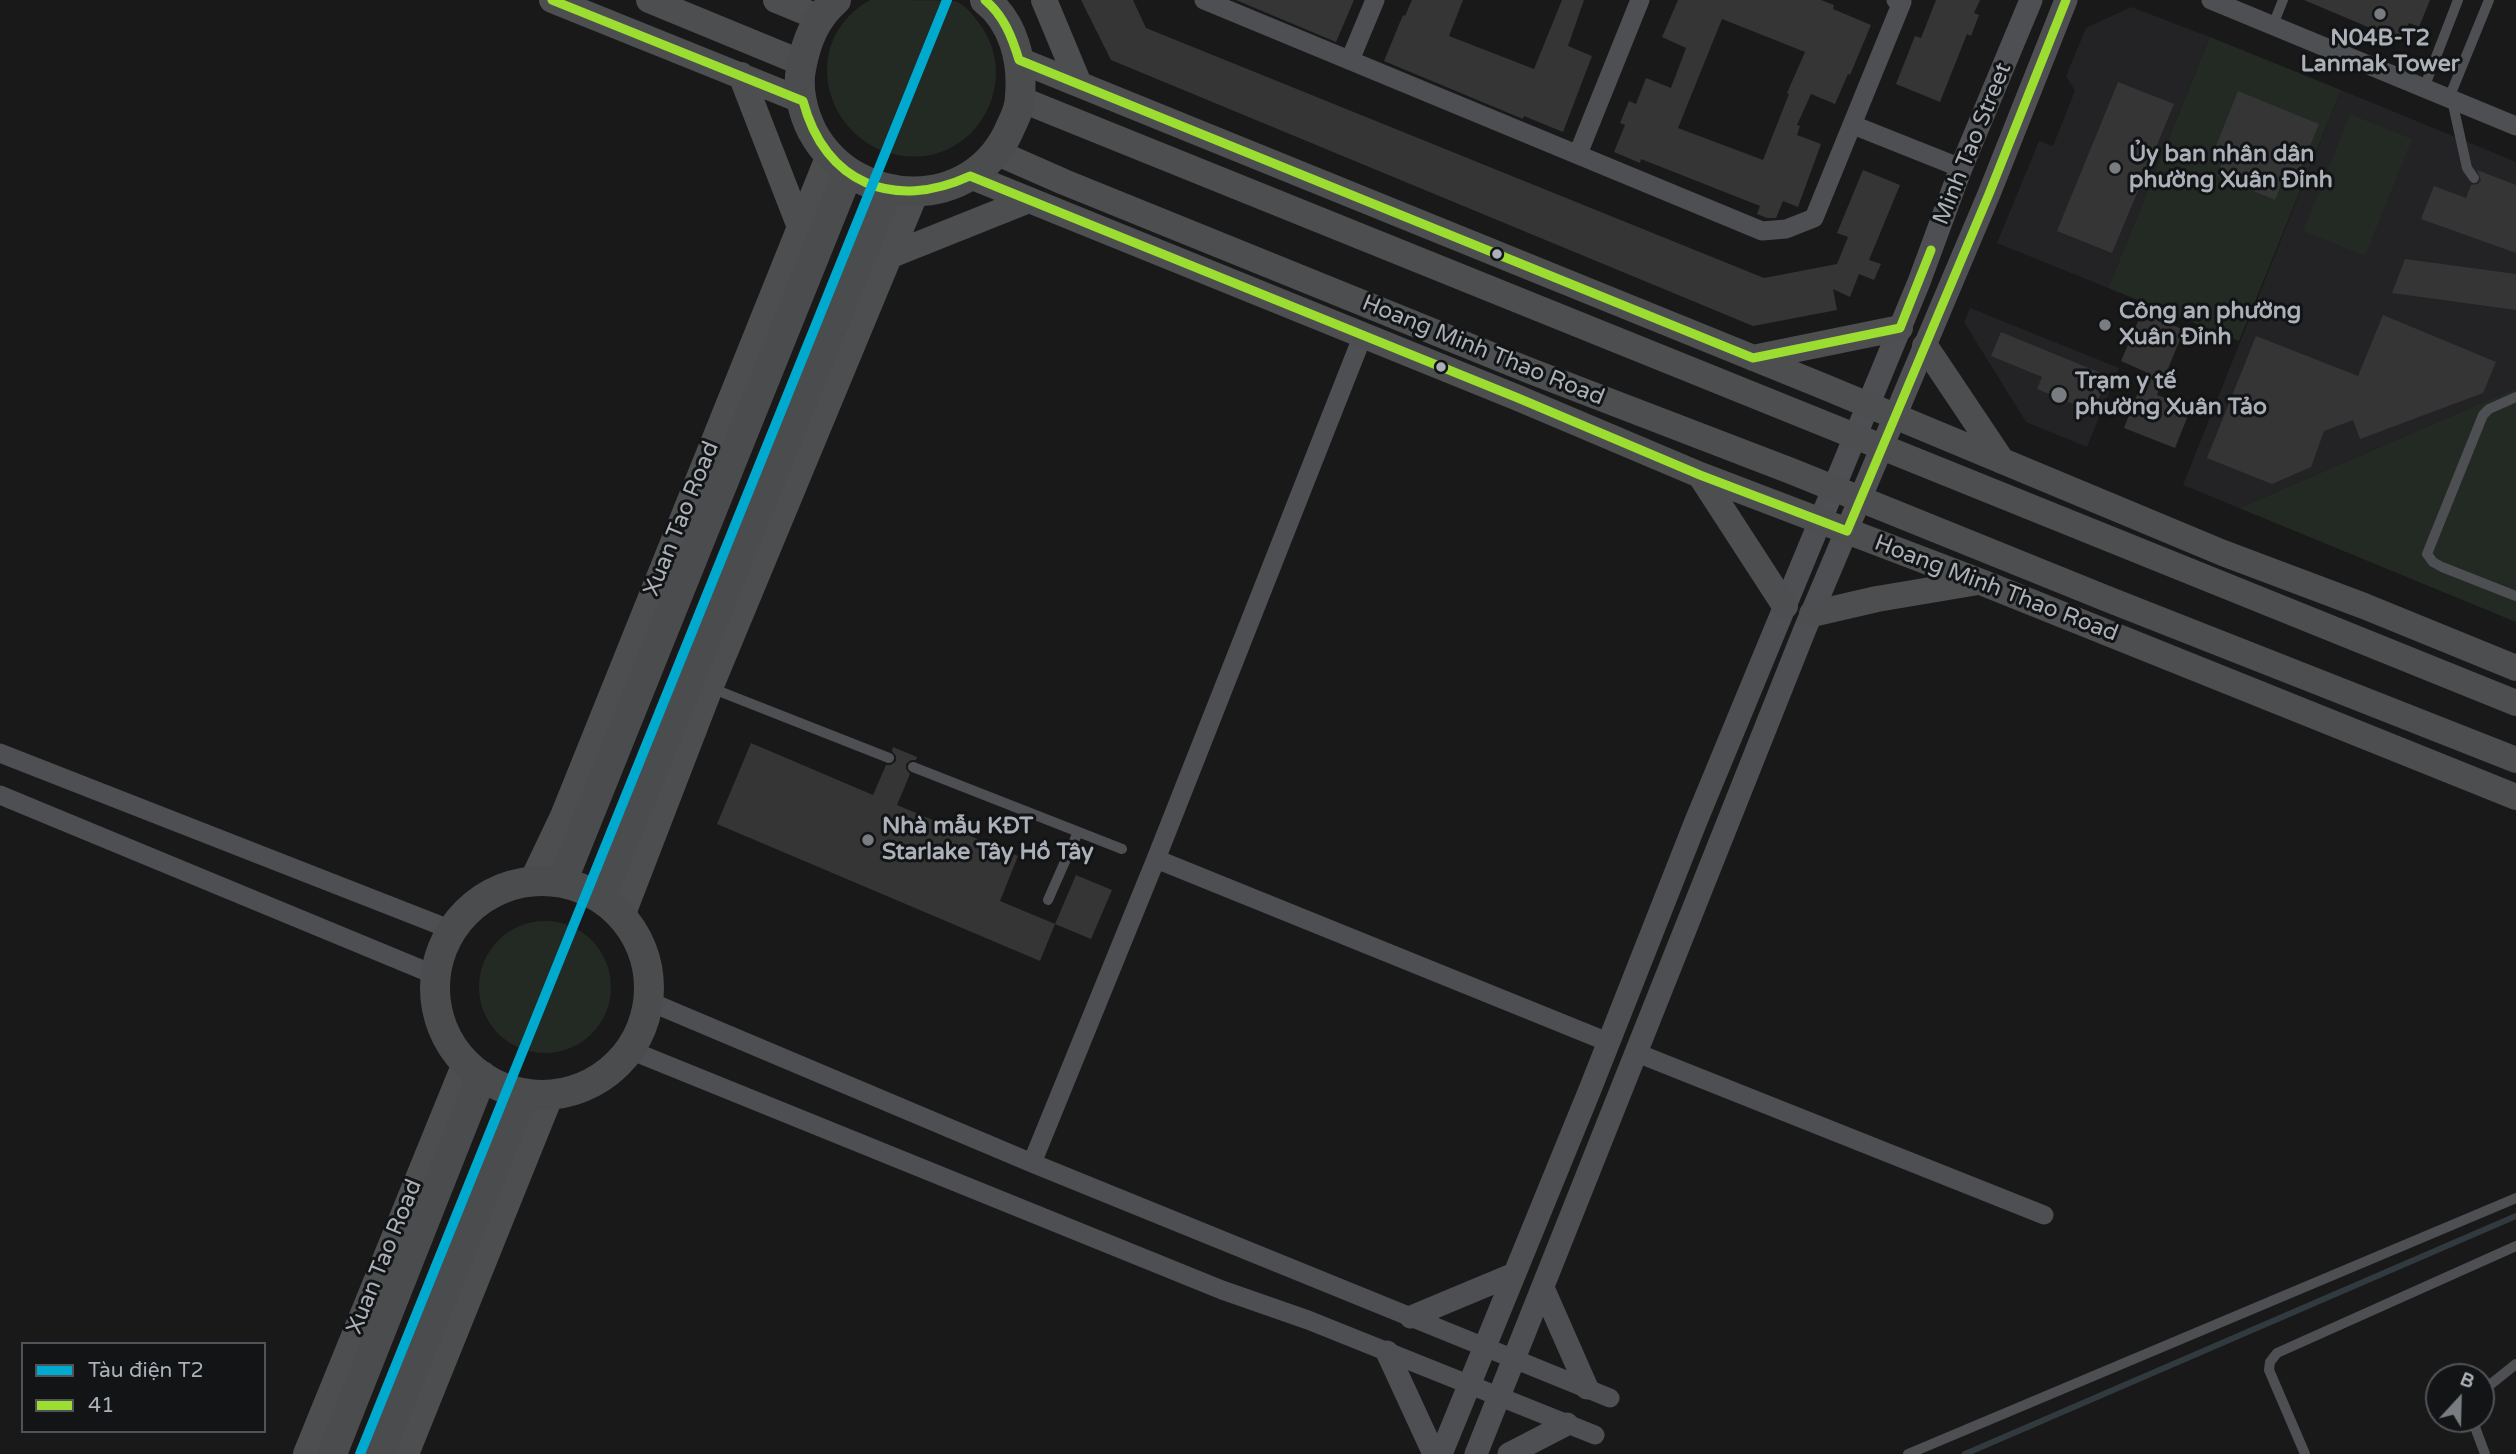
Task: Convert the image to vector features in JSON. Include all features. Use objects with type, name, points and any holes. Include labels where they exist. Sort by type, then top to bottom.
[{"type":"main road","points":[[552,0],[803,101]]},
{"type":"main road","points":[[649,0],[802,63]]},
{"type":"main road","points":[[776,0],[828,9],[806,43],[799,79],[805,117],[822,148],[839,164],[880,188],[902,191],[951,185],[970,176],[998,153],[1020,106],[1022,71],[1013,36],[992,5],[985,0]]},
{"type":"main road","points":[[1044,0],[1079,84]]},
{"type":"main road","points":[[1019,60],[2222,552],[2516,668]]},
{"type":"main road","points":[[741,75],[800,227]]},
{"type":"main road","points":[[1020,99],[2516,703]]},
{"type":"main road","name":"Hoang Minh Thao Road","points":[[998,153],[1528,370],[1833,488],[2516,760]]},
{"type":"main road","name":"Xuan Tao Road","points":[[532,881],[563,816],[800,227],[839,164]]},
{"type":"main road","name":"Xuan Tao Road","points":[[562,882],[839,164]]},
{"type":"main road","name":"Hoang Minh Thao Road","points":[[970,176],[1518,398],[1700,475],[1982,582],[2516,797]]},
{"type":"main road","points":[[611,907],[710,688],[889,256],[902,191]]},
{"type":"main road","points":[[611,907],[902,191]]},
{"type":"main road","points":[[889,256],[1029,200]]},
{"type":"main road","points":[[1752,358],[1900,328]]},
{"type":"main road","points":[[1925,346],[2002,461]]},
{"type":"main road","points":[[1740,388],[1752,358]]},
{"type":"main road","points":[[1518,398],[1528,370]]},
{"type":"main road","points":[[1700,475],[1785,607]]},
{"type":"main road","points":[[1809,622],[1877,599],[1982,582],[1993,552]]},
{"type":"main road","points":[[2211,580],[2222,552]]},
{"type":"main road","points":[[532,881],[562,882],[611,907],[642,946],[650,982],[648,1001],[646,1017],[631,1050],[605,1076],[572,1091],[536,1096],[506,1089],[474,1069],[458,1055],[443,1029],[435,1000],[435,975],[445,941],[462,916],[482,898],[506,886],[532,881]]},
{"type":"main road","name":"Xuan Tao Road","points":[[306,1454],[474,1069]]},
{"type":"main road","name":"Xuan Tao Road","points":[[332,1454],[474,1069]]},
{"type":"main road","points":[[379,1454],[536,1096]]},
{"type":"main road","points":[[406,1454],[536,1096]]},
{"type":"street","points":[[1204,0],[1762,231],[1786,229],[1814,218],[1902,2],[1896,0]]},
{"type":"street","points":[[1350,60],[1375,0]]},
{"type":"street","points":[[1578,154],[1640,0]]},
{"type":"street","name":"Minh Tao Street","points":[[1441,1454],[2031,0]]},
{"type":"street","name":"Minh Tao Street","points":[[1476,1454],[1809,622],[1989,194],[2066,0]]},
{"type":"street","points":[[2211,0],[2516,126]]},
{"type":"street","points":[[1853,125],[1961,168]]},
{"type":"street","points":[[1032,1163],[1156,859],[1363,335]]},
{"type":"street","points":[[0,753],[452,930]]},
{"type":"street","points":[[0,795],[435,975]]},
{"type":"street","points":[[1156,859],[1608,1042]]},
{"type":"street","points":[[648,1001],[1032,1163],[1610,1398]]},
{"type":"street","points":[[631,1050],[1222,1290],[1308,1320],[1595,1435]]},
{"type":"street","points":[[1637,1053],[2044,1215]]},
{"type":"street","points":[[1411,1317],[1514,1273]]},
{"type":"street","points":[[1543,1289],[1587,1388]]},
{"type":"street","points":[[1387,1352],[1434,1454]]},
{"type":"street","points":[[1509,1454],[1567,1424]]},
{"type":"lane","points":[[2273,25],[2283,0]]},
{"type":"lane","points":[[2424,88],[2458,0]]},
{"type":"lane","points":[[2474,178],[2467,168],[2450,99],[2489,0]]},
{"type":"lane","points":[[2516,397],[2489,409],[2478,424],[2427,554],[2433,562],[2442,567],[2516,596]]},
{"type":"lane","points":[[710,688],[889,758]]},
{"type":"lane","points":[[913,767],[1122,849]]},
{"type":"lane","points":[[1048,901],[1078,832]]},
{"type":"lane","points":[[1908,1454],[2516,1198]]},
{"type":"lane","points":[[2305,1454],[2269,1370],[2270,1362],[2277,1353],[2516,1246]]},
{"type":"lane","points":[[2495,1381],[2516,1364]]},
{"type":"lane","points":[[2477,1433],[2485,1454]]},
{"type":"shaded area","points":[[870,0],[955,1],[969,10],[984,30],[990,43],[996,71],[992,99],[978,125],[954,146],[940,153],[924,156],[892,154],[866,142],[845,123],[832,99],[827,72],[831,45],[845,20]]},
{"type":"shaded area","points":[[2131,7],[2210,37],[2108,288],[1997,243],[2039,141],[2053,146],[2075,91],[2066,76],[2086,28]]},
{"type":"shaded area","points":[[2210,37],[2341,90],[2239,341],[2108,288]]},
{"type":"shaded area","points":[[2341,90],[2516,162],[2516,388],[2239,508],[2183,485]]},
{"type":"shaded area","points":[[2350,114],[2412,139],[2365,256],[2303,231]]},
{"type":"shaded area","name":"Trạm y tế phường Xuân Tảo","points":[[1970,308],[2119,368],[2087,447],[2026,422],[1964,322]]},
{"type":"shaded area","points":[[2516,388],[2516,622],[2239,508]]},
{"type":"shaded area","points":[[545,921],[570,926],[582,932],[600,950],[606,962],[611,987],[606,1012],[600,1024],[582,1042],[570,1048],[545,1053],[520,1048],[508,1042],[490,1024],[484,1012],[479,987],[484,962],[490,950],[508,932],[520,926]]},
{"type":"building","points":[[1081,0],[1133,0],[1146,28],[1764,278],[1837,264],[1848,237],[1837,233],[1863,170],[1900,185],[1869,260],[1881,264],[1874,280],[1859,274],[1850,297],[1833,289],[1837,310],[1753,326],[1111,60]]},
{"type":"building","points":[[1236,0],[1354,0],[1336,42]]},
{"type":"building","points":[[1412,0],[1463,0],[1449,36],[1534,69],[1562,0],[1584,0],[1568,46],[1592,56],[1563,132],[1524,116],[1523,119],[1384,61]]},
{"type":"building","points":[[1678,0],[1821,0],[1834,5],[1833,9],[1871,25],[1835,104],[1811,94],[1797,125],[1800,126],[1797,135],[1821,144],[1798,207],[1783,201],[1776,218],[1767,218],[1757,214],[1760,206],[1641,159],[1640,163],[1614,152],[1625,125],[1620,123],[1629,101],[1636,104],[1646,78],[1671,88],[1686,48],[1662,37]],"holes":[[[1722,19],[1805,52],[1763,160],[1678,128]]]},
{"type":"building","points":[[1936,0],[1980,0],[1974,13],[1979,15],[1971,36],[1967,34],[1940,102],[1896,84],[1915,36],[1921,38]]},
{"type":"building","name":"N04B-T2 Lanmak Tower","points":[[2304,0],[2430,0],[2419,27],[2409,23],[2401,41]]},
{"type":"building","name":"Ủy ban nhân dân phường Xuân Đỉnh","points":[[2118,82],[2174,104],[2112,253],[2057,231]]},
{"type":"building","points":[[2238,91],[2319,124],[2292,189],[2281,185],[2275,200],[2217,176],[2223,160],[2212,156]]},
{"type":"building","points":[[2477,170],[2516,185],[2516,253],[2421,219],[2434,186],[2466,198],[2471,185],[2478,184],[2481,180]]},
{"type":"building","points":[[2405,259],[2516,274],[2516,310],[2392,293]]},
{"type":"building","points":[[2142,312],[2184,330],[2157,395],[2191,408],[2175,448],[2124,428],[2146,372],[2121,361]]},
{"type":"building","points":[[2383,315],[2496,362],[2483,393],[2360,439],[2353,420],[2324,431],[2311,467],[2272,484],[2207,458],[2256,336],[2358,376]]},
{"type":"building","points":[[2001,332],[2108,376],[2093,412],[2037,389],[2042,377],[1991,356]]},
{"type":"building","name":"Nhà mẫu KĐT Starlake Tây Hồ Tây","points":[[751,743],[873,795],[886,765],[896,761],[893,747],[917,757],[906,764],[910,774],[897,805],[1018,856],[1000,901],[1055,924],[1040,961],[717,824]]},
{"type":"building","points":[[1076,875],[1112,890],[1091,939],[1055,924]]},
{"type":"waterway","points":[[1965,1454],[2516,1216]]},
{"type":"metro line","name":"T2","points":[[360,1454],[947,0]]},
{"type":"transit line","name":"41","points":[[552,0],[803,101],[813,129],[828,153],[845,170],[866,183],[890,190],[915,191],[942,186],[970,176],[1518,398],[1700,475],[1847,531],[1989,194],[2066,0]]},
{"type":"transit line","name":"41","points":[[985,0],[1007,27],[1019,60],[1753,358],[1900,328],[1931,250]]},
{"type":"place","name":"N04B-T2 Lanmak Tower","points":[[2380,14]]},
{"type":"place","name":"Ủy ban nhân dân phường Xuân Đỉnh","points":[[2115,168]]},
{"type":"place","name":"Công an phường Xuân Đỉnh","points":[[2105,325]]},
{"type":"place","name":"Trạm y tế phường Xuân Tảo","points":[[2059,395]]},
{"type":"place","name":"Nhà mẫu KĐT Starlake Tây Hồ Tây","points":[[868,840]]}]
